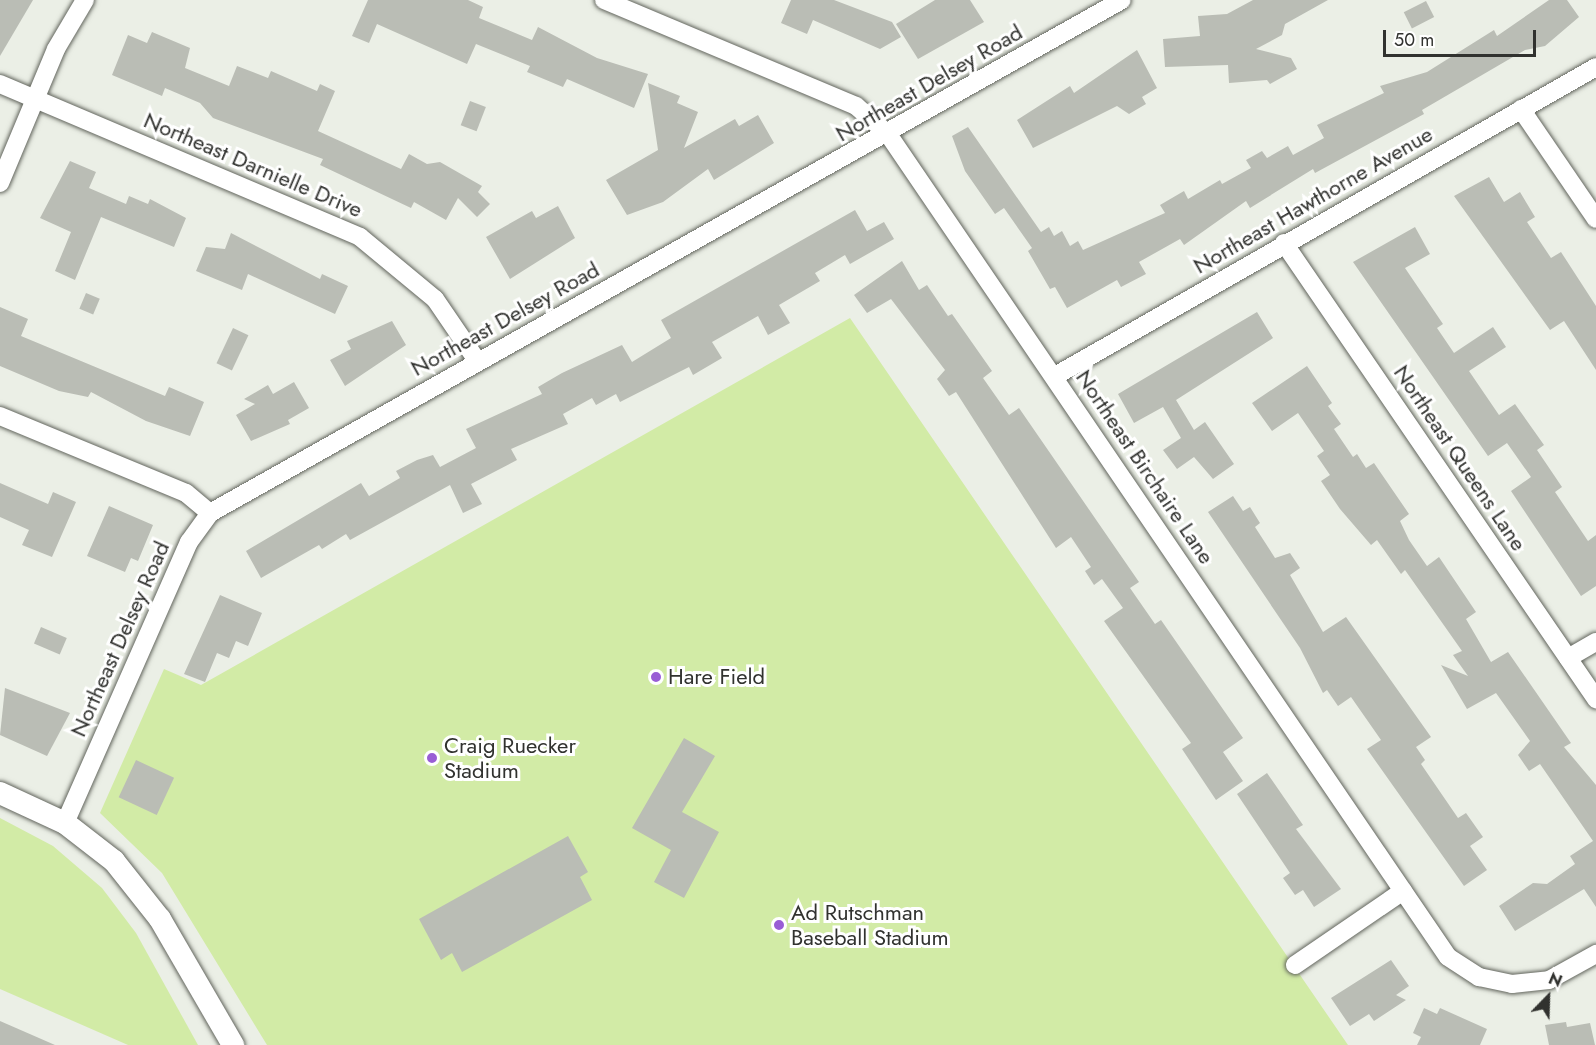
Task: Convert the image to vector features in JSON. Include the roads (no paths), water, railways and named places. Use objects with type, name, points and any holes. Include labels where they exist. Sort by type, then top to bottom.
[{"type":"street","points":[[0,183],[35,99],[85,0]]},
{"type":"street","name":"Northeast Birchaire Lane","points":[[604,0],[856,106],[888,134],[1055,376],[1448,957],[1479,977],[1512,984],[1549,980],[1596,954]]},
{"type":"street","name":"Northeast Delsey Road","points":[[65,823],[189,542],[210,513],[888,134],[1122,0]]},
{"type":"street","name":"Northeast Hawthorne Avenue","points":[[1055,376],[1284,243],[1596,67]]},
{"type":"street","name":"Northeast Darnielle Drive","points":[[0,84],[360,237],[435,299],[478,362]]},
{"type":"street","points":[[1521,109],[1596,219]]},
{"type":"street","name":"Northeast Queens Lane","points":[[1284,243],[1596,699]]},
{"type":"street","points":[[0,416],[186,493],[210,513]]},
{"type":"street","points":[[1568,658],[1596,642]]},
{"type":"street","points":[[0,792],[65,823],[114,861],[138,888],[233,1045]]},
{"type":"street","points":[[1295,965],[1402,891]]},
{"type":"place","name":"Hare Field","points":[[656,677]]},
{"type":"place","name":"Craig Ruecker Stadium","points":[[432,758]]},
{"type":"place","name":"Ad Rutschman Baseball Stadium","points":[[779,925]]}]
